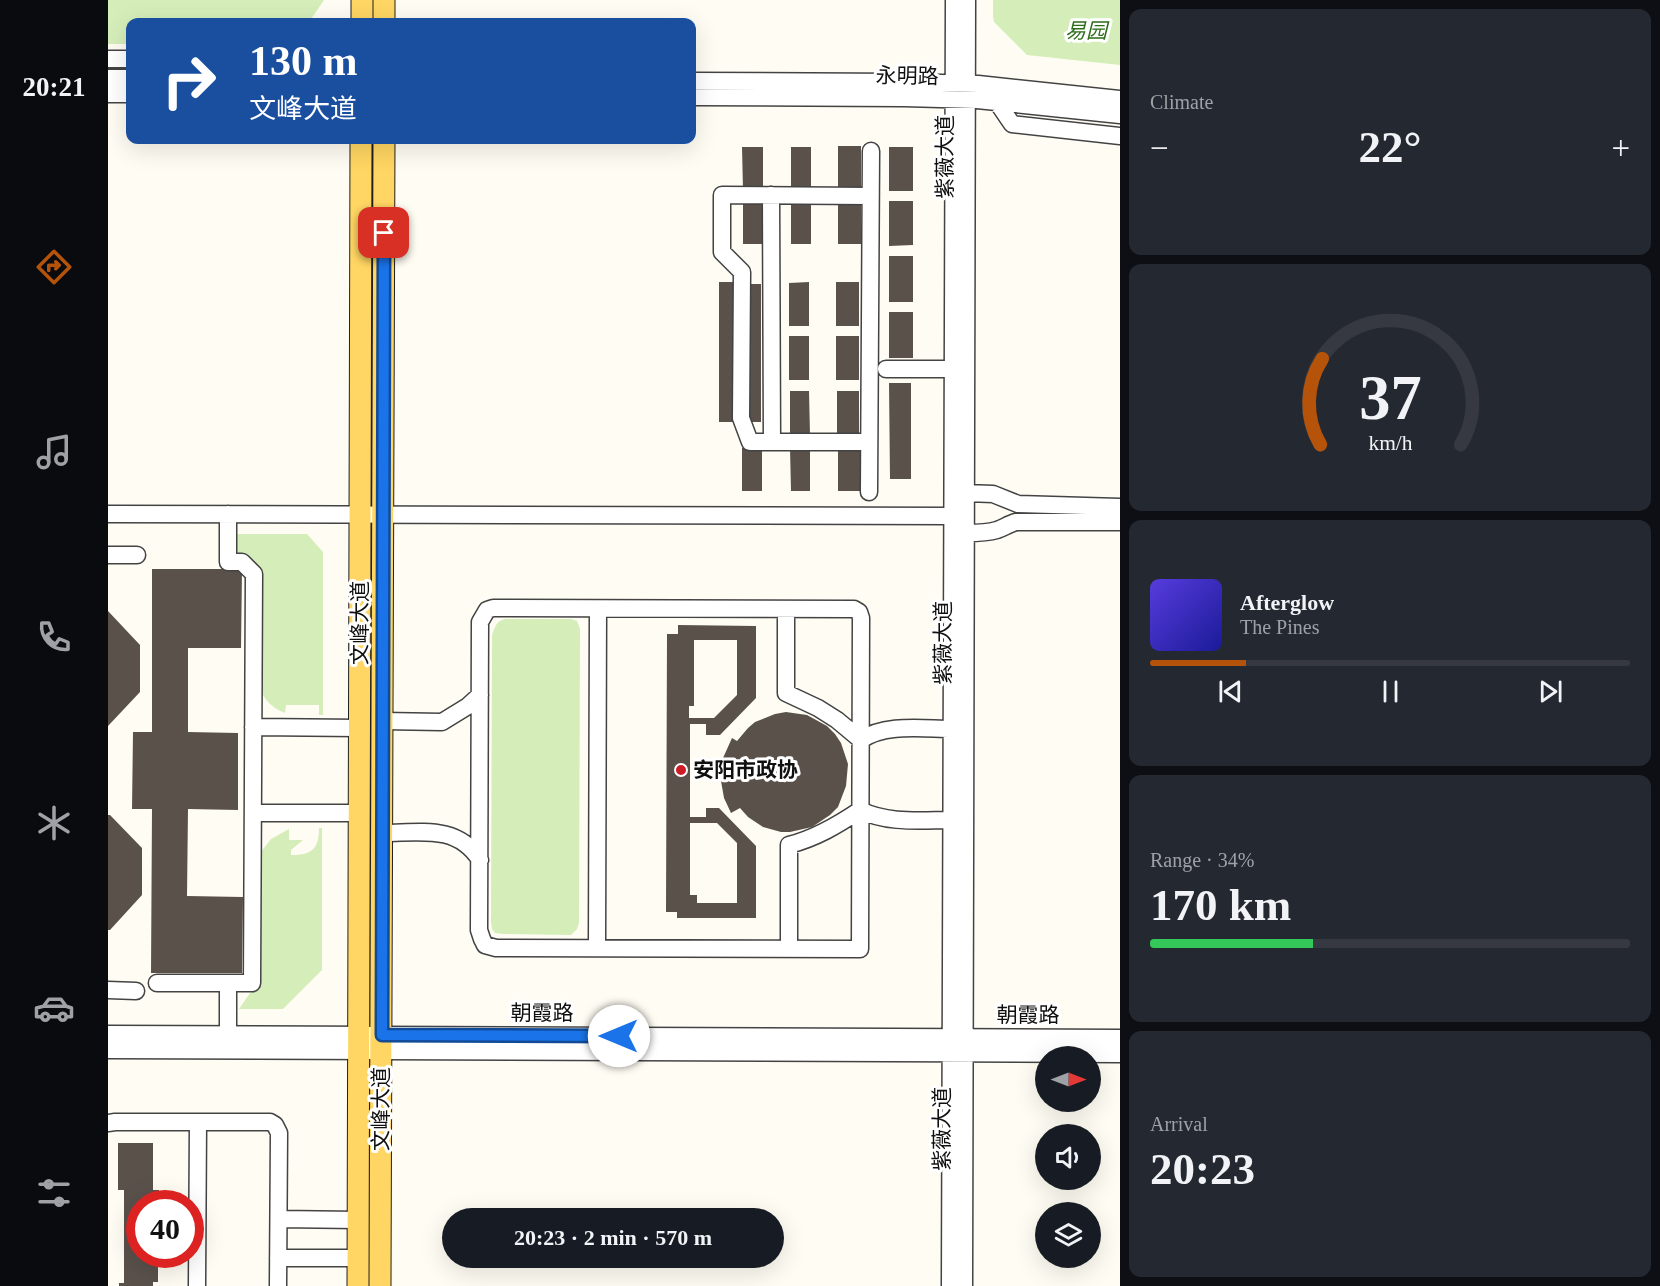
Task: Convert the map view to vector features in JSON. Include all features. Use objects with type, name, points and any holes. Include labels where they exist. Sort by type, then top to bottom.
[{"type":"main road","points":[[362,0],[362,18]]},
{"type":"main road","points":[[384,0],[384,18]]},
{"type":"main road","name":"文峰大道","points":[[358,1286],[361,144]]},
{"type":"main road","name":"文峰大道","points":[[380,1286],[384,144]]},
{"type":"street","name":"紫薇大道","points":[[950,1286],[958,1045],[966,533],[960,91],[954,0]]},
{"type":"street","name":"紫薇大道","points":[[964,1286],[952,820],[953,369],[960,91],[968,0]]},
{"type":"street","points":[[108,59],[126,59]]},
{"type":"street","points":[[108,78],[126,78]]},
{"type":"street","name":"永明路","points":[[696,81],[960,91],[997,102],[1120,115]]},
{"type":"street","name":"永明路","points":[[696,97],[1029,89],[1120,99]]},
{"type":"street","points":[[108,94],[126,94]]},
{"type":"street","points":[[997,102],[1012,124],[1120,136]]},
{"type":"street","points":[[869,492],[871,151]]},
{"type":"street","points":[[869,442],[750,442],[741,418],[741,272],[722,252],[722,195],[870,196]]},
{"type":"street","points":[[771,195],[772,442]]},
{"type":"street","points":[[870,356],[880,360],[886,369],[885,375],[870,384]]},
{"type":"street","points":[[886,369],[953,369]]},
{"type":"street","points":[[966,494],[993,494],[1018,504],[1120,507]]},
{"type":"street","points":[[108,514],[953,516]]},
{"type":"street","points":[[157,983],[252,983],[254,574],[242,562],[228,562],[228,514]]},
{"type":"street","points":[[966,533],[998,530],[1016,522],[1120,522]]},
{"type":"street","points":[[108,555],[137,555]]},
{"type":"street","points":[[493,608],[786,609],[854,609],[859,612],[861,618],[860,949],[496,948],[485,945],[479,930],[480,622],[487,610],[493,608]]},
{"type":"street","points":[[597,609],[597,948]]},
{"type":"street","points":[[786,609],[786,693],[818,708],[861,740]]},
{"type":"street","points":[[383,721],[442,722],[468,706],[480,695]]},
{"type":"street","points":[[253,727],[360,728]]},
{"type":"street","points":[[861,740],[888,729],[952,729]]},
{"type":"street","points":[[789,948],[789,845],[805,841],[835,827],[860,810]]},
{"type":"street","points":[[860,810],[891,820],[952,820]]},
{"type":"street","points":[[253,813],[359,813]]},
{"type":"street","points":[[382,833],[444,833],[468,845],[480,860]]},
{"type":"street","points":[[228,983],[228,1034]]},
{"type":"street","points":[[108,990],[136,991]]},
{"type":"street","name":"朝霞路","points":[[108,1034],[228,1034],[359,1043]]},
{"type":"street","name":"朝霞路","points":[[108,1050],[359,1043],[958,1045],[1120,1038]]},
{"type":"street","name":"朝霞路","points":[[958,1045],[1120,1054]]},
{"type":"street","points":[[108,1124],[115,1122],[270,1122],[275,1125],[279,1133],[278,1286]]},
{"type":"street","points":[[197,1286],[198,1122]]},
{"type":"street","points":[[279,1220],[358,1220]]},
{"type":"street","points":[[279,1258],[358,1258]]},
{"type":"green space","points":[[108,0],[324,0],[312,18],[126,18],[126,44],[108,44]]},
{"type":"green space","name":"易园","points":[[993,0],[1120,0],[1120,65],[1027,55],[994,22]]},
{"type":"green space","points":[[236,534],[307,534],[323,552],[323,715],[319,715],[319,705],[286,705],[285,713],[279,711],[266,700],[261,691],[257,679],[258,566],[236,553]]},
{"type":"green space","points":[[505,619],[571,619],[577,621],[580,629],[579,923],[571,935],[503,934],[495,933],[492,929],[492,635],[498,623]]},
{"type":"green space","points":[[319,828],[322,828],[322,970],[283,1009],[239,1009],[257,983],[260,853],[271,839],[289,829],[289,840],[303,840],[291,850],[291,855],[309,852],[317,842]]},
{"type":"building","points":[[838,146],[861,146],[861,190],[838,190]]},
{"type":"building","points":[[742,147],[763,147],[763,190],[743,190]]},
{"type":"building","points":[[791,147],[811,147],[811,190],[791,190]]},
{"type":"building","points":[[889,147],[913,147],[913,191],[889,191]]},
{"type":"building","points":[[743,200],[763,200],[763,244],[743,244]]},
{"type":"building","points":[[791,200],[811,200],[811,244],[791,244]]},
{"type":"building","points":[[838,200],[861,200],[861,244],[838,244]]},
{"type":"building","points":[[889,201],[913,201],[913,245],[889,246]]},
{"type":"building","points":[[889,256],[913,256],[913,302],[889,302]]},
{"type":"building","points":[[719,282],[734,282],[735,422],[719,422]]},
{"type":"building","points":[[809,282],[809,326],[789,326],[789,283]]},
{"type":"building","points":[[836,282],[859,282],[859,326],[836,326]]},
{"type":"building","points":[[748,284],[761,284],[761,422],[748,422]]},
{"type":"building","points":[[889,312],[913,312],[913,358],[889,358]]},
{"type":"building","points":[[789,336],[809,336],[809,380],[789,380]]},
{"type":"building","points":[[836,336],[859,336],[859,380],[836,380]]},
{"type":"building","points":[[889,383],[911,383],[911,479],[890,479]]},
{"type":"building","points":[[790,391],[809,391],[810,435],[790,435]]},
{"type":"building","points":[[837,391],[859,391],[859,435],[837,435]]},
{"type":"building","points":[[810,447],[810,491],[791,491],[790,448]]},
{"type":"building","points":[[838,447],[860,447],[860,491],[838,491]]},
{"type":"building","points":[[742,448],[762,448],[762,491],[742,491]]},
{"type":"building","points":[[152,569],[242,569],[241,648],[188,648],[188,732],[238,733],[238,810],[188,809],[187,896],[243,897],[242,973],[151,973],[152,809],[132,809],[133,732],[152,732]]},
{"type":"building","points":[[108,611],[140,645],[140,692],[108,726]]},
{"type":"building","points":[[678,625],[756,626],[756,698],[720,735],[706,735],[706,724],[690,724],[690,817],[706,817],[706,808],[719,808],[756,846],[756,918],[677,918],[677,912],[666,912],[667,634],[678,634]],"holes":[[[694,640],[737,640],[737,695],[714,718],[689,718],[689,706],[694,706]],[[690,823],[717,823],[737,843],[737,903],[697,903],[697,895],[690,895]]]},
{"type":"building","points":[[786,712],[807,715],[827,726],[841,743],[848,764],[846,786],[838,807],[812,827],[781,832],[763,827],[748,817],[740,808],[731,813],[724,798],[721,781],[723,758],[732,738],[737,741],[755,722]]},
{"type":"building","points":[[108,815],[142,848],[142,895],[110,930],[108,930]]},
{"type":"building","points":[[118,1143],[153,1143],[153,1190],[126,1190],[126,1268],[158,1268],[158,1282],[153,1282],[153,1286],[119,1286],[119,1283],[124,1283],[124,1190],[118,1190]]},
{"type":"place","name":"安阳市政协","points":[[681,770]]},
{"type":"route","points":[[384,233],[382,1035],[619,1036]]}]
